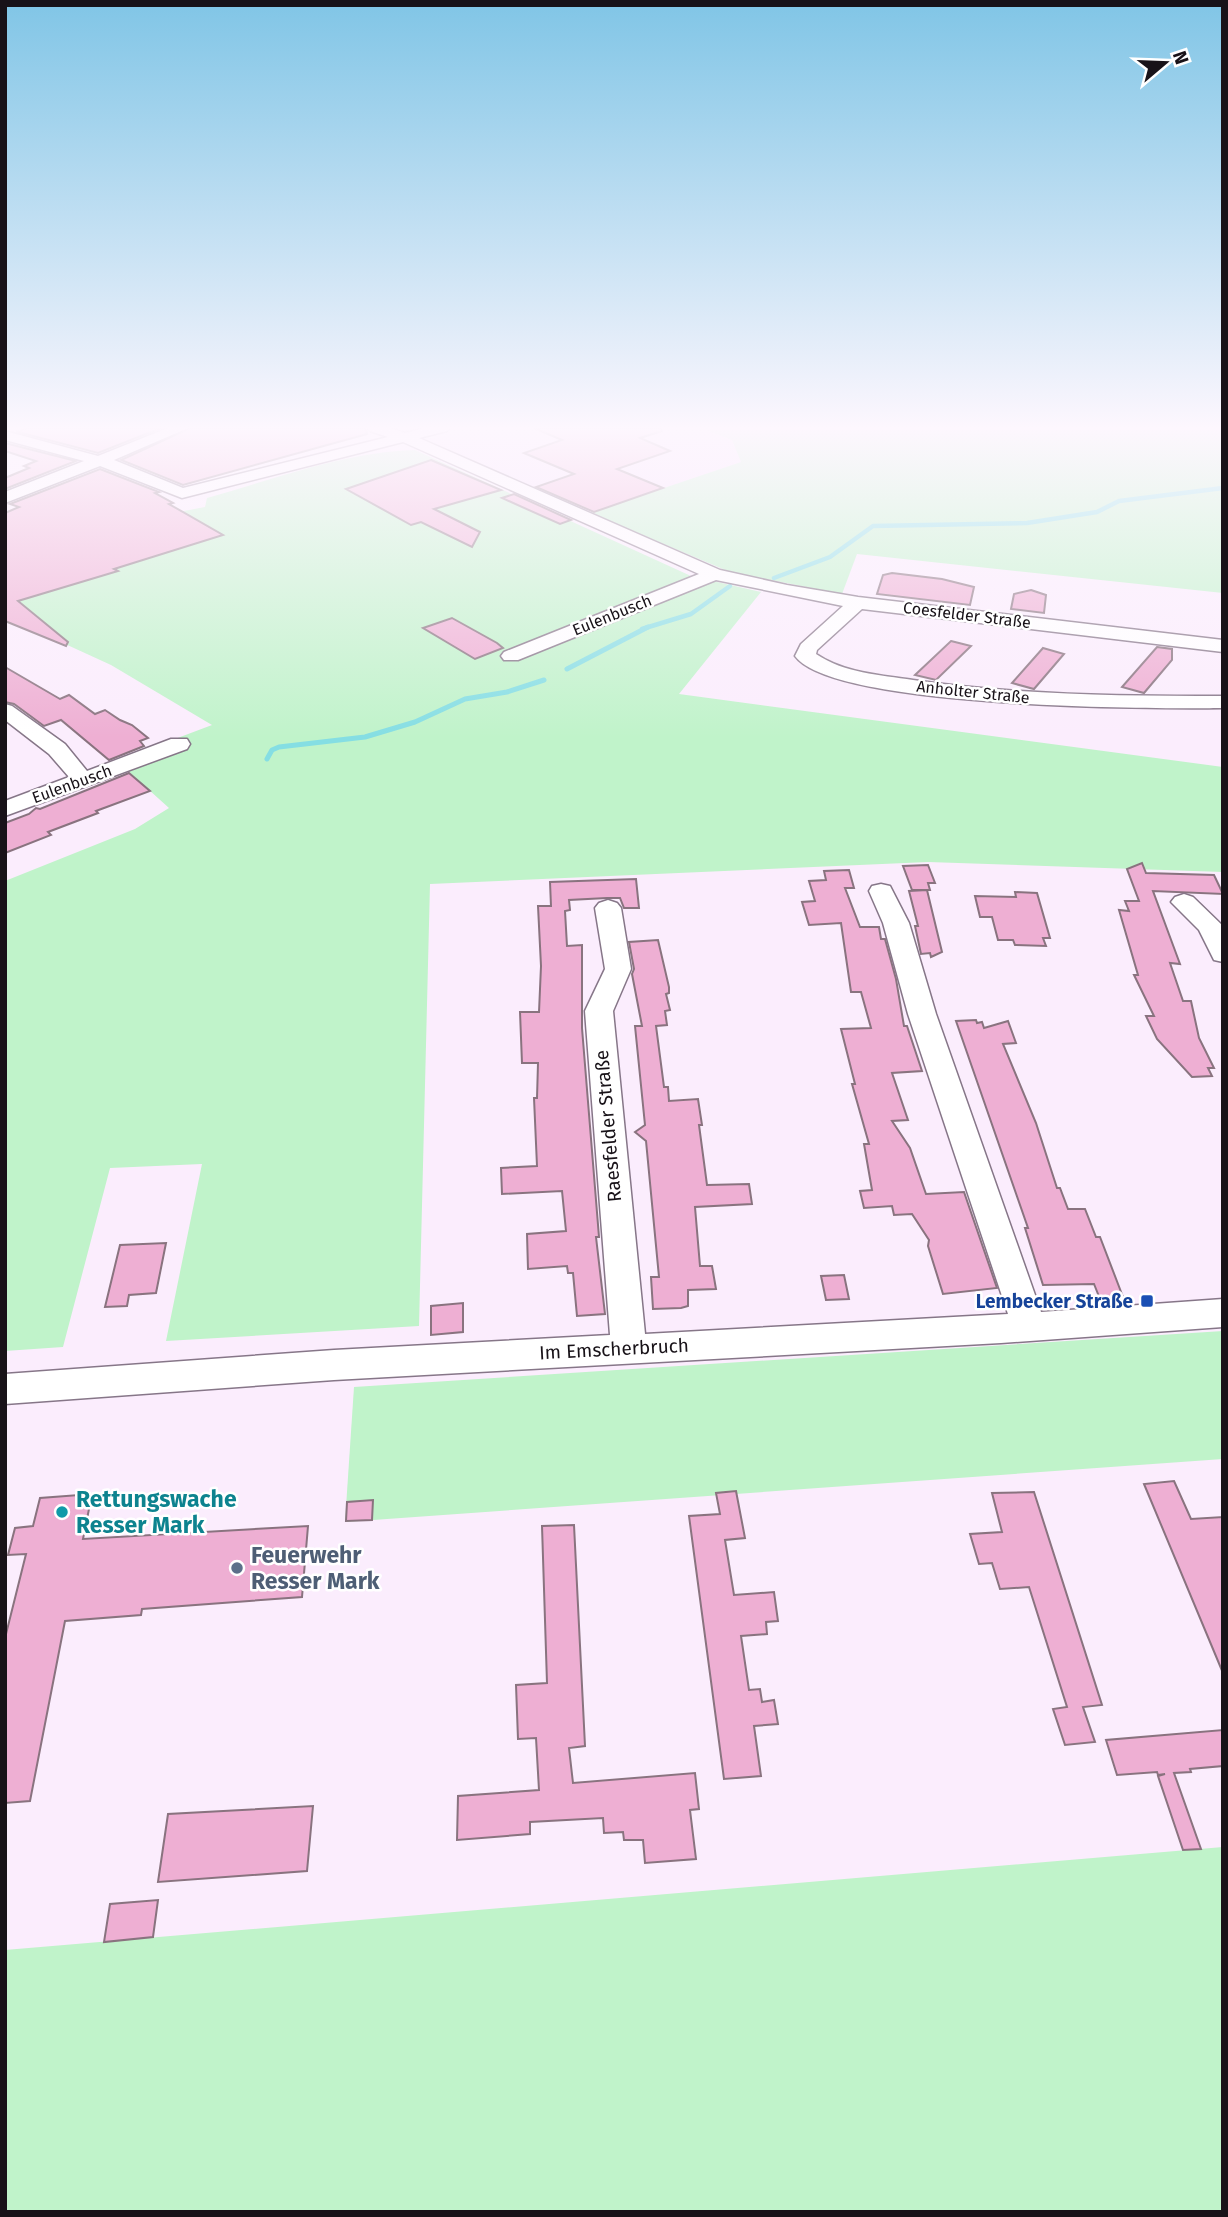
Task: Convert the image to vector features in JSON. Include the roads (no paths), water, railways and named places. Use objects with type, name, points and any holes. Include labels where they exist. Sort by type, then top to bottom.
[{"type":"street","name":"Coesfelder Straße","points":[[619,531],[714,573],[787,591],[858,603],[1220,650]]},
{"type":"street","name":"Eulenbusch","points":[[511,656],[714,573]]},
{"type":"street","name":"Anholter Straße","points":[[858,603],[808,648],[805,656],[819,666],[869,679],[944,691],[1040,699],[1223,702]]},
{"type":"street","points":[[5,710],[57,750],[83,780]]},
{"type":"street","name":"Eulenbusch","points":[[5,809],[179,744]]},
{"type":"street","points":[[881,891],[896,923],[926,1027],[1029,1326]]},
{"type":"street","points":[[1184,902],[1210,926],[1223,954]]},
{"type":"street","name":"Raesfelder Straße","points":[[608,908],[618,969],[599,1011],[629,1348]]},
{"type":"street","name":"Im Emscherbruch","points":[[5,1389],[334,1365],[1223,1313]]},
{"type":"waterway","points":[[774,578],[830,557],[865,531]]},
{"type":"waterway","points":[[647,627],[691,614],[730,586]]},
{"type":"waterway","points":[[567,669],[647,627]]},
{"type":"waterway","points":[[642,629],[647,627]]},
{"type":"waterway","points":[[267,759],[272,750],[279,747],[365,737],[415,722],[465,699],[507,692],[544,680]]},
{"type":"place","name":"Lembecker Straße","points":[[1147,1301]]},
{"type":"place","name":"Rettungswache Resser Mark","points":[[62,1512]]},
{"type":"place","name":"Feuerwehr Resser Mark","points":[[237,1568]]}]
